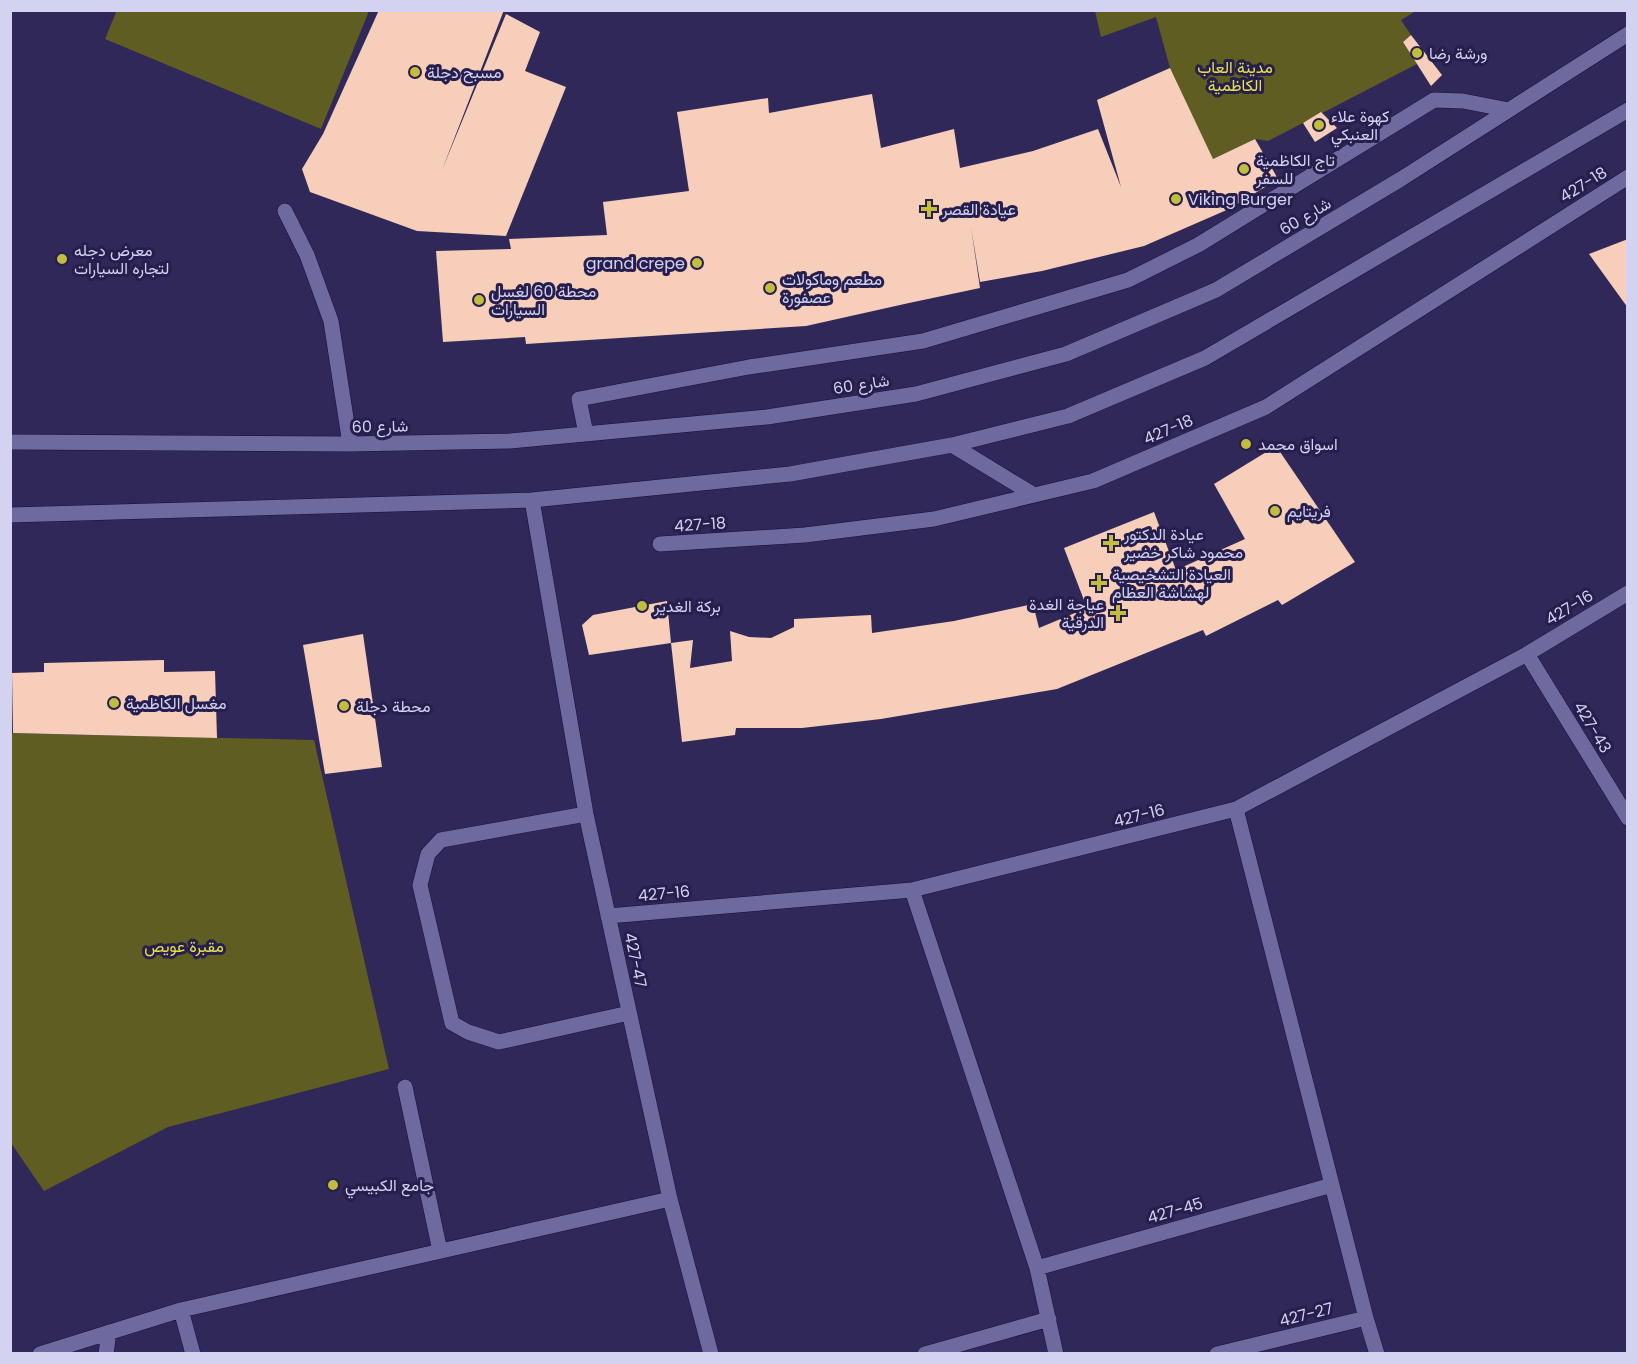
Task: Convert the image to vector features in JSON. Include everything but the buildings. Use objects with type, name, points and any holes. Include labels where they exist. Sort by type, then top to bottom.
[{"type":"street","name":"شارع 60","points":[[10,442],[350,444],[510,441],[767,417],[916,394],[1066,354],[1216,290],[1401,179],[1628,34]]},
{"type":"street","points":[[586,434],[579,399],[749,367],[923,341],[1128,280],[1198,245],[1434,100],[1463,101],[1509,110]]},
{"type":"street","points":[[10,514],[532,500],[790,474],[952,445],[1068,416],[1205,358],[1628,110]]},
{"type":"street","name":"427-18","points":[[660,544],[805,535],[934,519],[1093,481],[1266,406],[1628,177]]},
{"type":"street","points":[[285,211],[307,255],[332,321],[350,444]]},
{"type":"street","points":[[952,445],[1034,495]]},
{"type":"street","name":"427-47","points":[[532,500],[586,814],[670,1199],[711,1353]]},
{"type":"street","name":"427-16","points":[[608,916],[912,890],[1236,809],[1527,654],[1628,593]]},
{"type":"street","name":"427-43","points":[[1527,654],[1628,818]]},
{"type":"street","points":[[1236,809],[1366,1318],[1377,1353]]},
{"type":"street","points":[[586,814],[441,840],[428,854],[420,885],[452,1023],[468,1032],[499,1042],[629,1013]]},
{"type":"street","points":[[912,890],[1037,1268],[1056,1353]]},
{"type":"street","points":[[405,1087],[440,1251]]},
{"type":"street","name":"427-45","points":[[1037,1268],[1332,1185]]},
{"type":"street","points":[[40,1353],[181,1310],[670,1199]]},
{"type":"street","points":[[181,1310],[193,1353]]},
{"type":"street","name":"427-27","points":[[1217,1353],[1366,1318]]},
{"type":"street","points":[[925,1353],[1049,1319]]},
{"type":"street","points":[[106,1353],[109,1332]]},
{"type":"green space","points":[[117,10],[369,11],[321,129],[105,39]]},
{"type":"green space","name":"مدينة العاب الكاظمية","points":[[1095,11],[1416,11],[1401,20],[1411,35],[1403,42],[1417,64],[1268,141],[1255,139],[1213,159],[1122,189],[1170,68],[1156,17],[1101,37]]},
{"type":"green space","name":"مقبرة عويص","points":[[10,733],[314,740],[389,1069],[168,1127],[44,1191],[11,1143]]},
{"type":"place","name":"ورشة رضا","points":[[1417,53]]},
{"type":"place","name":"مسبح دجلة","points":[[415,72]]},
{"type":"place","name":"كهوة علاء العنبكي","points":[[1319,125]]},
{"type":"place","name":"تاج الكاظمية للسفر","points":[[1244,169]]},
{"type":"place","name":"Viking Burger","points":[[1176,199]]},
{"type":"place","name":"عيادة القصر","points":[[929,209]]},
{"type":"place","name":"معرض دجله لتجاره السيارات","points":[[62,259]]},
{"type":"place","name":"grand crepe","points":[[697,263]]},
{"type":"place","name":"مطعم وماكولات عصفورة","points":[[770,288]]},
{"type":"place","name":"محطة 60 لغسل السيارات","points":[[479,300]]},
{"type":"place","name":"اسواق محمد","points":[[1246,444]]},
{"type":"place","name":"فريتايم","points":[[1275,511]]},
{"type":"place","name":"عيادة الدكتور محمود شاكر خضير","points":[[1111,543]]},
{"type":"place","name":"العيادة التشخيصية لهشاشة العظام","points":[[1099,583]]},
{"type":"place","name":"بركة الغدير","points":[[642,606]]},
{"type":"place","name":"عياجة الغدة الدرقية","points":[[1118,613]]},
{"type":"place","name":"مغسل الكاظمية","points":[[114,703]]},
{"type":"place","name":"محطة دجلة","points":[[344,706]]},
{"type":"place","name":"جامع الكبيسي","points":[[333,1185]]}]
